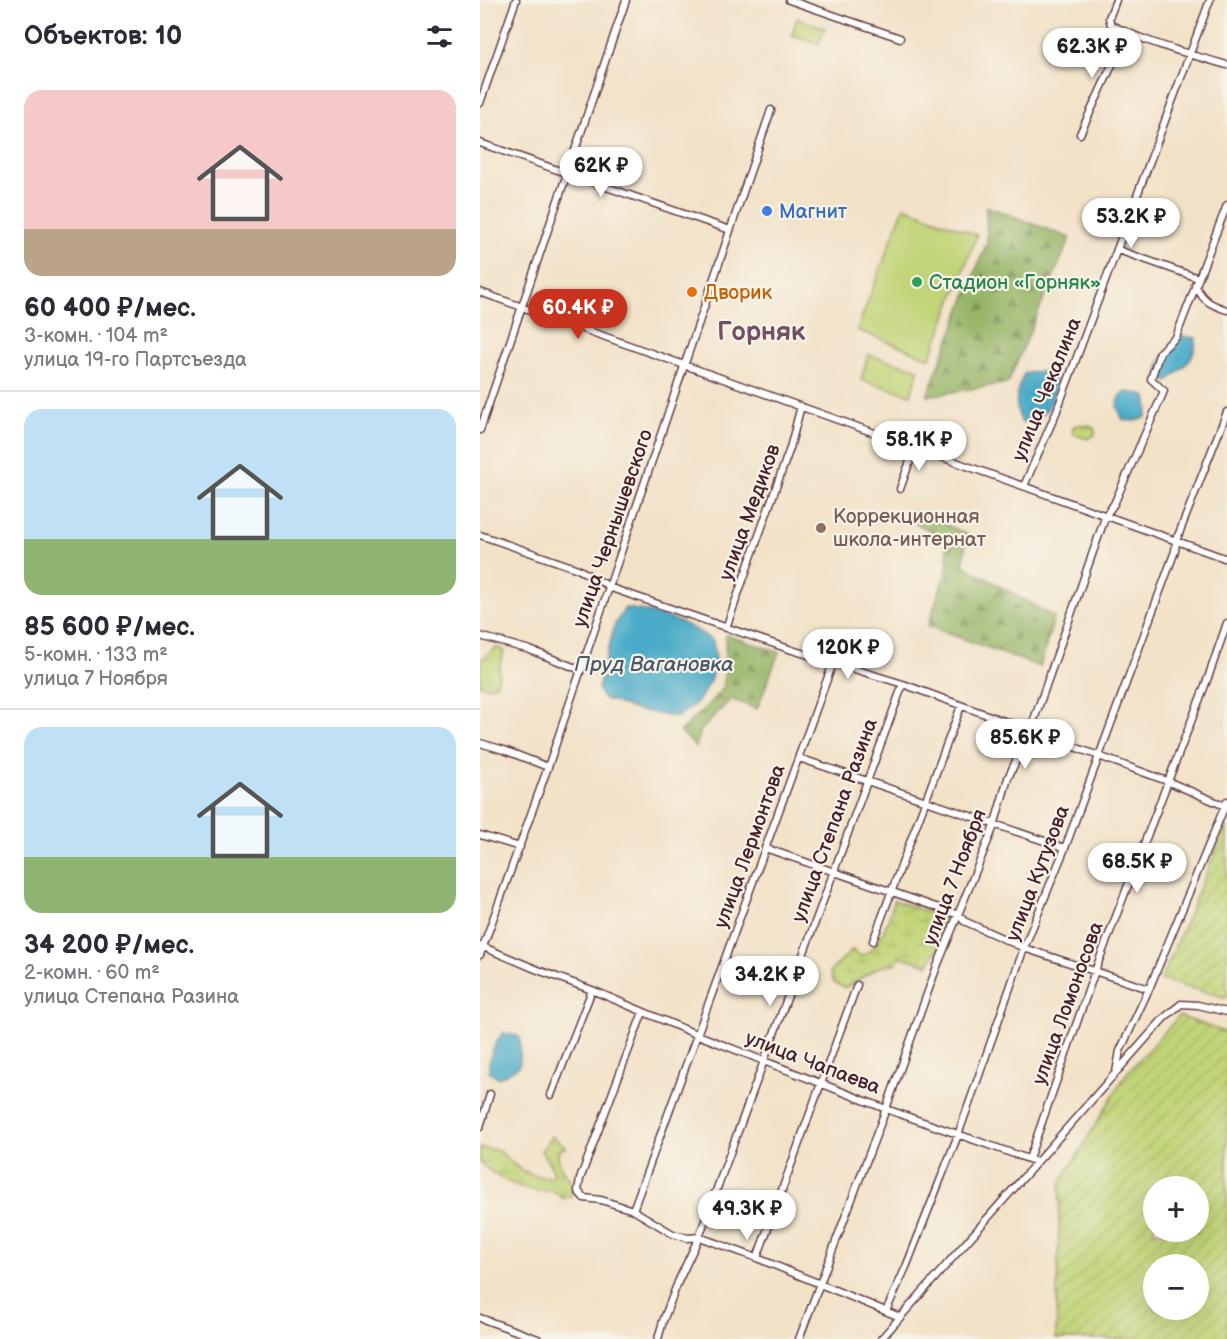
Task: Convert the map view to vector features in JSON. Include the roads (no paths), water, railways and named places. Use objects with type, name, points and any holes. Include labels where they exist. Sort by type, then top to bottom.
[{"type":"street","points":[[480,103],[516,0]]},
{"type":"street","points":[[480,430],[626,0]]},
{"type":"street","points":[[789,0],[900,38]]},
{"type":"street","points":[[1116,0],[1109,18],[1111,25],[1190,55],[1227,65]]},
{"type":"street","name":"улица Чекалина","points":[[1024,486],[1056,413],[1210,0]]},
{"type":"street","points":[[1080,135],[1127,33]]},
{"type":"street","name":"улица Чернышевского","points":[[480,956],[610,587],[771,110]]},
{"type":"street","points":[[480,143],[730,230]]},
{"type":"street","name":"улица 7 Ноября","points":[[799,1339],[936,969],[994,826],[1008,778],[1030,731],[1106,515],[1114,504],[1164,391],[1151,379],[1160,352],[1176,337],[1227,205]]},
{"type":"street","points":[[1118,250],[1198,278]]},
{"type":"street","points":[[1196,285],[1204,300],[1227,310]]},
{"type":"street","points":[[480,292],[1227,559]]},
{"type":"street","points":[[480,401],[489,404]]},
{"type":"street","name":"улица Медиков","points":[[726,628],[790,448],[801,406]]},
{"type":"street","name":"улица Кутузова","points":[[886,1311],[906,1267],[957,1135],[1024,948],[1065,848],[1175,551],[1176,541],[1227,412]]},
{"type":"street","points":[[900,489],[915,447]]},
{"type":"street","points":[[480,535],[578,569],[610,587],[726,628],[903,684],[1226,803],[1149,989],[1120,1051],[1116,1072]]},
{"type":"street","name":"улица Ломоносова","points":[[1029,1159],[1095,971],[1227,623]]},
{"type":"street","points":[[480,636],[531,650],[581,670]]},
{"type":"street","name":"улица Лермонтова","points":[[633,1210],[833,663]]},
{"type":"street","name":"улица Степана Разина","points":[[658,1339],[678,1282],[699,1237],[903,684]]},
{"type":"street","points":[[873,941],[962,706]]},
{"type":"street","points":[[480,743],[548,767]]},
{"type":"street","points":[[798,758],[994,826],[1065,848]]},
{"type":"street","points":[[480,835],[520,847]]},
{"type":"street","points":[[765,849],[959,915],[964,921],[1024,948],[1149,989]]},
{"type":"street","name":"улица Чапаева","points":[[482,946],[886,1109],[1037,1162]]},
{"type":"street","points":[[758,1258],[857,985]]},
{"type":"street","points":[[551,1095],[592,990]]},
{"type":"street","points":[[881,1339],[1164,1018],[1181,1004],[1198,1005],[1227,1012]]},
{"type":"street","points":[[643,1012],[580,1179],[581,1196],[588,1200],[601,1200],[633,1210],[673,1234],[688,1239],[699,1237],[758,1258],[821,1282],[900,1317]]},
{"type":"street","points":[[480,1127],[490,1094]]},
{"type":"street","points":[[480,1318],[538,1339]]},
{"type":"water","points":[[1180,336],[1196,338],[1194,352],[1187,363],[1167,382],[1159,380],[1161,362]]},
{"type":"water","points":[[1039,371],[1049,373],[1056,379],[1054,396],[1044,413],[1022,423],[1017,404],[1019,386],[1024,374]]},
{"type":"water","points":[[1126,392],[1146,397],[1148,408],[1146,417],[1132,421],[1123,420],[1117,406],[1121,395]]},
{"type":"water","name":"Пруд Вагановка","points":[[625,608],[671,618],[713,641],[716,660],[710,681],[698,702],[677,717],[636,710],[603,698],[598,689],[615,624]]},
{"type":"water","points":[[503,1033],[520,1038],[520,1063],[518,1067],[499,1078],[489,1071],[489,1066],[494,1046]]},
{"type":"place","name":"Магнит","points":[[767,211]]},
{"type":"place","name":"Стадион «Горняк»","points":[[917,282]]},
{"type":"place","name":"Дворик","points":[[692,292]]},
{"type":"place","name":"Коррекционная школа-интернат","points":[[821,528]]},
{"type":"district","name":"Горняк","points":[[761,331]]}]
